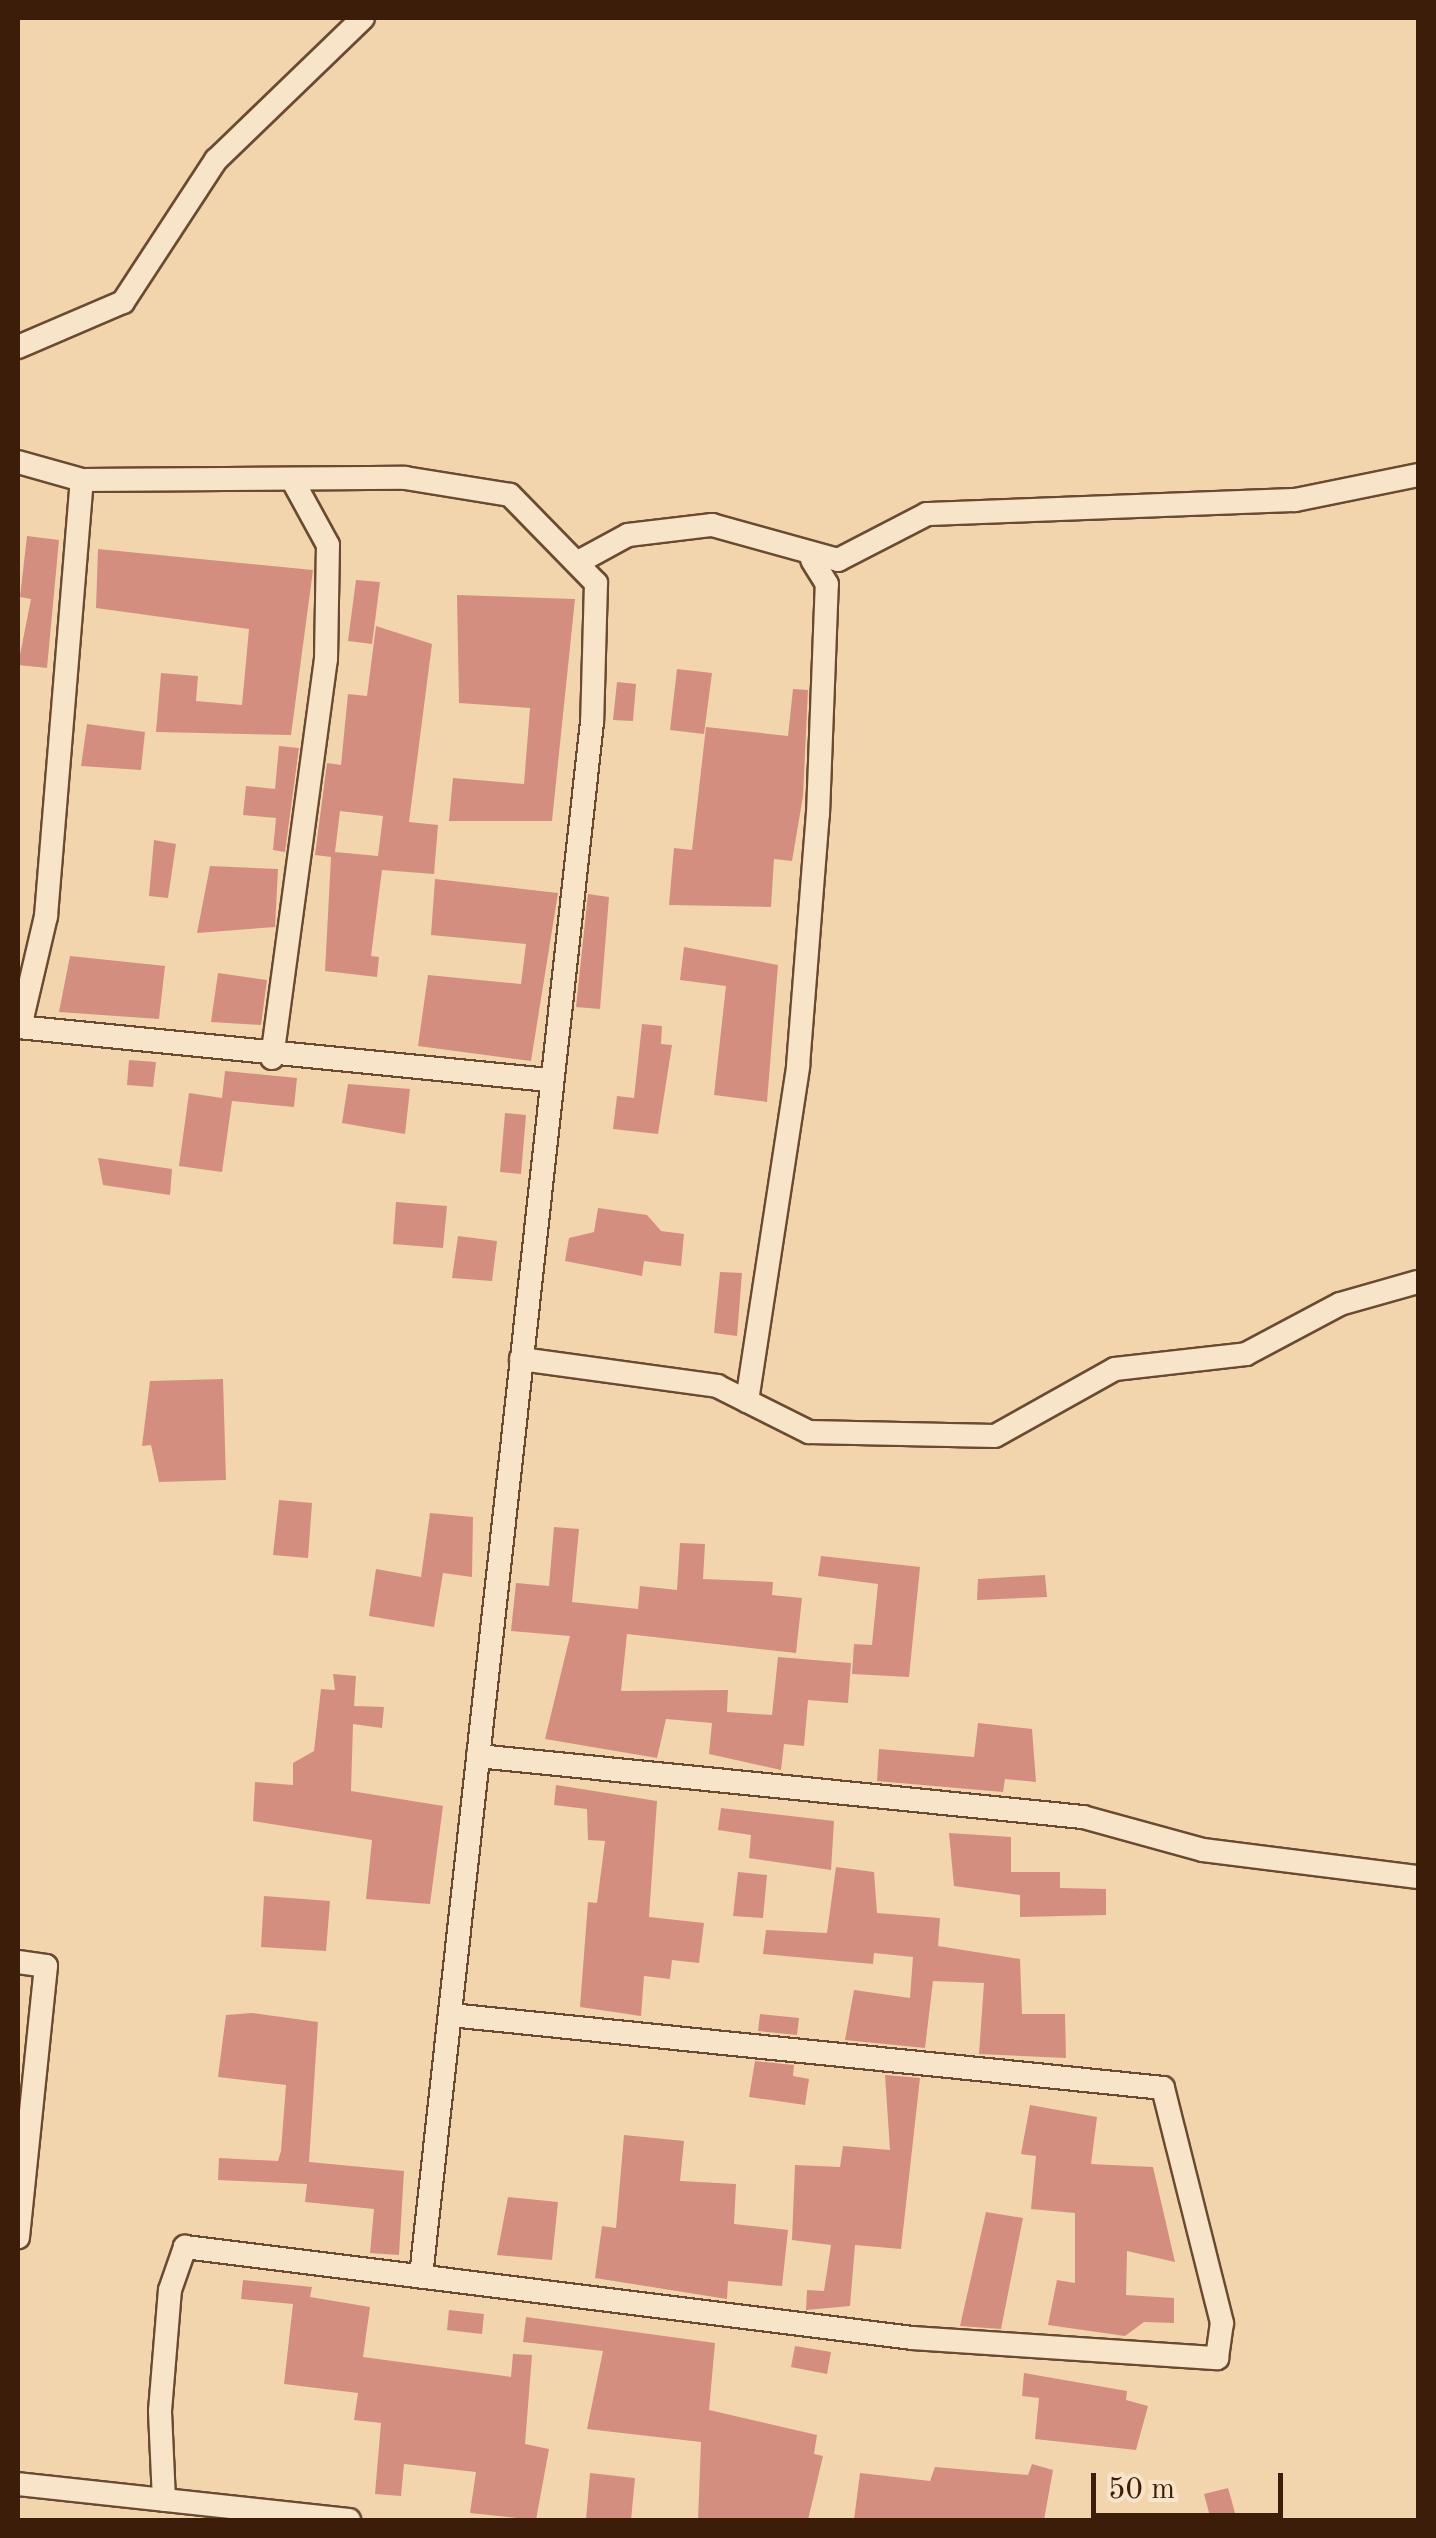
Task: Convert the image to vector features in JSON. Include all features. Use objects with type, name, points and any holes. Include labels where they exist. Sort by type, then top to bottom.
[{"type":"street","points":[[18,347],[123,302],[216,160],[363,18]]},
{"type":"street","points":[[18,462],[82,480],[294,483],[405,478],[510,494],[582,560],[596,583],[592,722],[548,1080],[420,2277]]},
{"type":"street","points":[[582,560],[628,535],[712,525],[812,560],[838,560],[927,514],[1295,500],[1418,475]]},
{"type":"street","points":[[82,480],[46,916],[19,1027],[272,1058],[548,1080]]},
{"type":"street","points":[[272,1058],[326,659],[328,545],[294,483]]},
{"type":"street","points":[[747,1401],[798,1066],[818,814],[827,584],[812,560]]},
{"type":"street","points":[[521,1359],[717,1386],[809,1432],[994,1436],[1115,1369],[1246,1354],[1340,1304],[1418,1282]]},
{"type":"street","points":[[478,1756],[1083,1818],[1203,1850],[1418,1877]]},
{"type":"street","points":[[18,1962],[46,1966],[18,2238]]},
{"type":"street","points":[[164,2500],[160,2411],[170,2290],[185,2247],[912,2338],[1217,2358],[1222,2324],[1163,2088],[450,2015]]},
{"type":"street","points":[[18,2484],[349,2520]]},
{"type":"building","points":[[27,536],[59,540],[47,668],[18,665],[31,599],[20,597]]},
{"type":"building","points":[[98,549],[313,570],[291,735],[156,732],[161,673],[198,676],[196,701],[242,705],[249,629],[96,608]]},
{"type":"building","points":[[356,580],[380,582],[372,644],[348,641]]},
{"type":"building","points":[[457,595],[575,599],[552,821],[449,821],[453,778],[524,784],[530,708],[459,703]]},
{"type":"building","points":[[376,626],[432,644],[409,822],[438,825],[434,874],[382,870],[371,956],[379,957],[377,977],[325,971],[331,857],[315,855],[327,763],[341,765],[348,694],[367,696]],"holes":[[[340,811],[383,816],[378,856],[335,852]]]},
{"type":"building","points":[[677,669],[712,673],[704,734],[670,730]]},
{"type":"building","points":[[617,682],[636,684],[633,721],[613,720]]},
{"type":"building","points":[[793,689],[808,690],[803,796],[792,861],[774,859],[771,907],[669,905],[674,848],[692,850],[706,727],[788,736]]},
{"type":"building","points":[[87,724],[145,732],[141,770],[81,766]]},
{"type":"building","points":[[279,746],[299,748],[285,852],[273,850],[276,818],[243,815],[246,786],[275,789]]},
{"type":"building","points":[[154,840],[176,844],[168,898],[149,896]]},
{"type":"building","points":[[210,866],[278,869],[275,927],[197,933]]},
{"type":"building","points":[[435,879],[558,893],[531,1061],[418,1046],[428,975],[521,984],[526,944],[431,935]]},
{"type":"building","points":[[588,894],[609,897],[600,1009],[576,1007]]},
{"type":"building","points":[[684,947],[778,965],[767,1102],[714,1095],[726,986],[680,980]]},
{"type":"building","points":[[70,956],[165,966],[159,1019],[59,1012]]},
{"type":"building","points":[[218,973],[267,980],[261,1025],[211,1022]]},
{"type":"building","points":[[642,1024],[662,1026],[661,1044],[672,1045],[658,1134],[613,1129],[617,1096],[634,1098]]},
{"type":"building","points":[[129,1060],[156,1062],[153,1087],[127,1085]]},
{"type":"building","points":[[225,1071],[297,1078],[294,1107],[232,1101],[222,1172],[179,1166],[189,1093],[222,1098]]},
{"type":"building","points":[[348,1084],[410,1089],[405,1134],[342,1123]]},
{"type":"building","points":[[505,1113],[526,1115],[521,1174],[500,1172]]},
{"type":"building","points":[[98,1158],[172,1169],[170,1195],[103,1185]]},
{"type":"building","points":[[396,1202],[447,1206],[443,1248],[393,1244]]},
{"type":"building","points":[[598,1208],[647,1215],[661,1231],[684,1234],[681,1266],[644,1261],[642,1276],[565,1261],[569,1238],[594,1232]]},
{"type":"building","points":[[458,1236],[497,1241],[492,1281],[452,1278]]},
{"type":"building","points":[[720,1272],[742,1273],[737,1336],[714,1333]]},
{"type":"building","points":[[223,1379],[226,1480],[159,1482],[151,1445],[142,1446],[150,1381]]},
{"type":"building","points":[[279,1500],[312,1503],[308,1558],[273,1555]]},
{"type":"building","points":[[430,1513],[473,1517],[472,1577],[443,1573],[434,1627],[369,1616],[376,1569],[421,1577]]},
{"type":"building","points":[[554,1527],[579,1529],[572,1602],[638,1609],[640,1586],[677,1590],[680,1543],[705,1544],[703,1579],[773,1582],[772,1595],[802,1598],[796,1653],[627,1634],[621,1691],[728,1690],[727,1712],[772,1715],[778,1657],[851,1663],[848,1703],[808,1700],[804,1746],[784,1744],[781,1770],[709,1754],[712,1723],[666,1719],[657,1758],[545,1739],[570,1636],[511,1631],[516,1583],[549,1586]]},
{"type":"building","points":[[821,1556],[920,1567],[909,1677],[852,1674],[854,1644],[872,1645],[878,1584],[818,1576]]},
{"type":"building","points":[[1045,1575],[1047,1597],[977,1600],[978,1579]]},
{"type":"building","points":[[333,1674],[356,1676],[354,1706],[384,1707],[382,1728],[353,1724],[351,1791],[443,1806],[430,1904],[366,1899],[372,1840],[253,1821],[255,1782],[293,1785],[293,1763],[314,1751],[321,1689],[335,1690]]},
{"type":"building","points":[[978,1723],[1032,1729],[1036,1782],[1005,1779],[1003,1792],[877,1781],[879,1749],[974,1757]]},
{"type":"building","points":[[556,1785],[657,1801],[649,1917],[704,1923],[699,1963],[672,1960],[670,1979],[644,1976],[641,2016],[580,2007],[588,1902],[597,1903],[605,1841],[588,1840],[587,1809],[554,1805]]},
{"type":"building","points":[[721,1808],[834,1821],[831,1870],[749,1858],[751,1835],[718,1830]]},
{"type":"building","points":[[949,1833],[1011,1837],[1011,1872],[1060,1872],[1060,1888],[1106,1889],[1106,1915],[1020,1917],[1020,1895],[954,1886]]},
{"type":"building","points":[[836,1867],[874,1872],[877,1913],[940,1918],[938,1946],[1020,1959],[1022,2014],[1065,2014],[1066,2058],[979,2054],[984,1983],[933,1981],[925,2048],[845,2040],[854,1990],[910,1998],[913,1957],[874,1953],[873,1964],[763,1954],[766,1930],[827,1933]]},
{"type":"building","points":[[738,1872],[767,1875],[763,1918],[733,1916]]},
{"type":"building","points":[[264,1896],[330,1901],[326,1951],[261,1947]]},
{"type":"building","points":[[252,2013],[318,2022],[309,2162],[404,2171],[399,2255],[370,2253],[374,2209],[305,2202],[307,2184],[218,2180],[219,2158],[278,2161],[281,2151],[286,2085],[218,2077],[226,2015]]},
{"type":"building","points":[[760,2014],[799,2018],[797,2035],[758,2031]]},
{"type":"building","points":[[755,2061],[794,2065],[793,2076],[809,2079],[805,2105],[749,2097]]},
{"type":"building","points":[[885,2075],[920,2078],[901,2249],[855,2245],[850,2306],[806,2310],[807,2290],[824,2291],[831,2245],[792,2240],[795,2165],[840,2167],[843,2146],[890,2150]]},
{"type":"building","points":[[1030,2105],[1097,2117],[1091,2164],[1153,2167],[1175,2262],[1127,2251],[1126,2295],[1174,2298],[1174,2323],[1144,2322],[1125,2336],[1048,2325],[1057,2280],[1075,2283],[1075,2213],[1031,2209],[1036,2156],[1021,2154]]},
{"type":"building","points":[[624,2135],[684,2141],[680,2181],[736,2184],[734,2224],[788,2230],[782,2286],[728,2281],[727,2299],[595,2278],[602,2226],[616,2228]]},
{"type":"building","points":[[508,2197],[558,2202],[552,2260],[497,2255]]},
{"type":"building","points":[[986,2212],[1023,2218],[1001,2329],[960,2326]]},
{"type":"building","points":[[243,2280],[312,2287],[310,2297],[370,2307],[363,2357],[511,2377],[513,2354],[532,2355],[525,2444],[549,2449],[536,2520],[470,2513],[476,2472],[404,2464],[401,2496],[375,2494],[381,2423],[354,2420],[358,2393],[284,2384],[293,2304],[241,2299]]},
{"type":"building","points":[[449,2310],[484,2314],[482,2334],[447,2330]]},
{"type":"building","points":[[526,2317],[715,2343],[709,2410],[817,2435],[814,2454],[823,2456],[808,2520],[698,2520],[701,2442],[587,2429],[603,2351],[523,2342]]},
{"type":"building","points":[[795,2346],[831,2352],[827,2374],[791,2367]]},
{"type":"building","points":[[1024,2373],[1127,2391],[1126,2400],[1148,2406],[1136,2450],[1035,2439],[1039,2398],[1022,2396]]},
{"type":"building","points":[[1032,2464],[1053,2470],[1044,2520],[854,2520],[860,2473],[930,2481],[935,2467],[1028,2475]]},
{"type":"building","points":[[590,2473],[635,2478],[631,2520],[586,2520]]},
{"type":"building","points":[[1228,2488],[1237,2520],[1211,2520],[1204,2494]]}]
